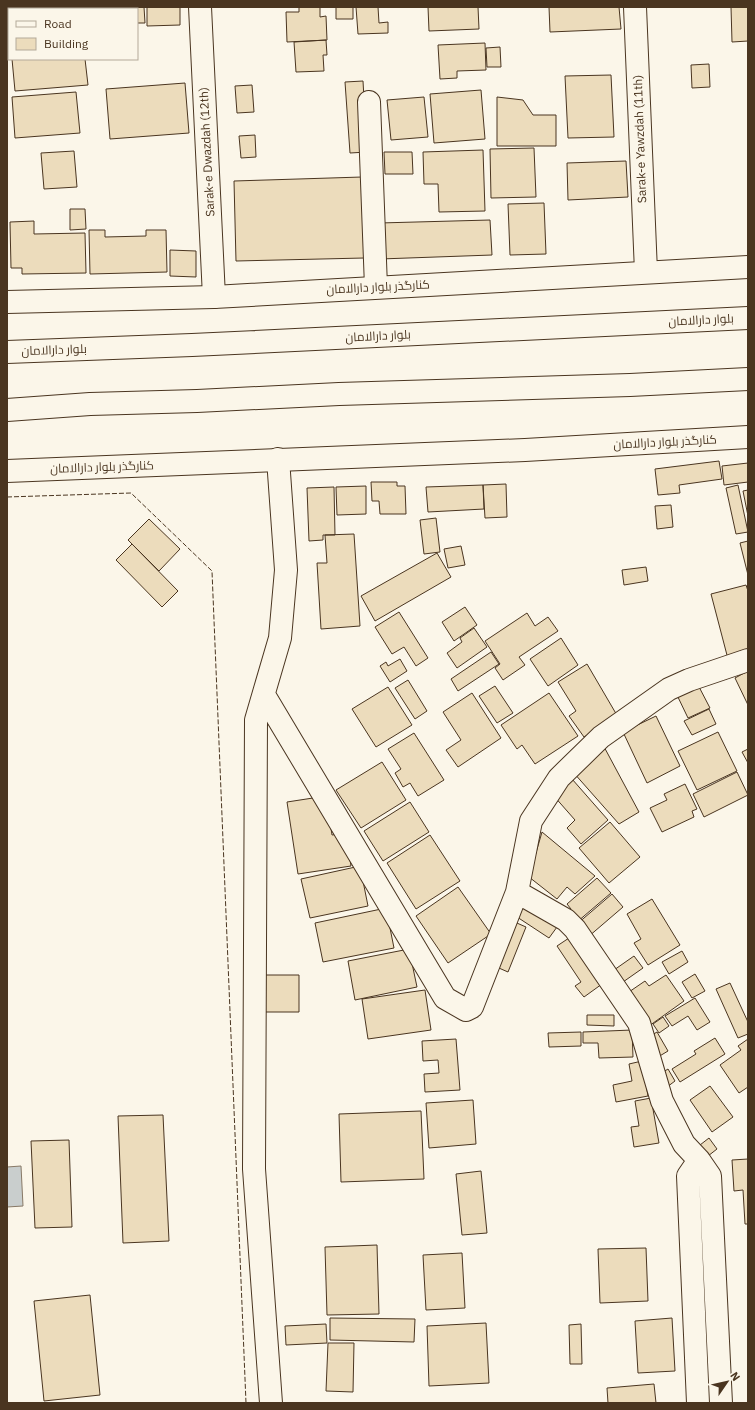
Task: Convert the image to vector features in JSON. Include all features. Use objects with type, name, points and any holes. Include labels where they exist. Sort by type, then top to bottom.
[{"type":"street","name":"Sarak-e Dwazdah (12th)","points":[[200,7],[214,297]]},
{"type":"street","name":"Sarak-e Yawzdah (11th)","points":[[635,7],[646,272]]},
{"type":"street","points":[[369,102],[376,288]]},
{"type":"street","name":"کنارگذر بلوار دارالامان","points":[[7,302],[214,297],[748,267]]},
{"type":"street","name":"بلوار دارالامان","points":[[7,352],[748,318]]},
{"type":"street","points":[[7,410],[90,404],[630,385],[748,379]]},
{"type":"street","name":"کنارگذر بلوار دارالامان","points":[[7,471],[525,450],[748,438]]},
{"type":"street","points":[[271,1403],[254,1170],[256,720],[280,638],[286,570],[278,459]]},
{"type":"street","points":[[264,695],[445,998],[466,1010],[472,1007],[517,892],[531,821],[559,778],[601,737],[669,689],[689,680],[748,660]]},
{"type":"street","points":[[517,892],[566,920],[575,929],[639,1023],[662,1101],[684,1144],[699,1160],[710,1176],[721,1403]]},
{"type":"street","points":[[698,1403],[688,1176],[699,1160]]},
{"type":"street","points":[[697,1377],[720,1376]]},
{"type":"shaded area","points":[[21,1166],[23,1206],[7,1207],[7,1167]]},
{"type":"building","points":[[31,7],[75,7],[75,8]]},
{"type":"building","points":[[101,7],[102,8],[88,8]]},
{"type":"building","points":[[144,7],[145,23],[138,23],[138,8],[103,8]]},
{"type":"building","points":[[147,7],[180,7],[180,25],[147,26]]},
{"type":"building","points":[[299,7],[320,7],[320,17],[326,16],[327,40],[287,42],[286,12],[299,12]]},
{"type":"building","points":[[336,7],[353,7],[353,19],[336,19]]},
{"type":"building","points":[[356,7],[378,7],[379,23],[388,22],[388,33],[358,34]]},
{"type":"building","points":[[428,7],[478,7],[479,29],[429,31]]},
{"type":"building","points":[[549,7],[619,7],[621,29],[550,32]]},
{"type":"building","points":[[731,7],[748,7],[748,41],[732,42]]},
{"type":"building","points":[[326,40],[327,55],[323,55],[324,71],[296,72],[294,42]]},
{"type":"building","points":[[485,43],[486,70],[457,71],[457,78],[440,79],[438,45]]},
{"type":"building","points":[[500,47],[501,67],[487,67],[486,48]]},
{"type":"building","points":[[12,60],[85,60],[88,85],[15,91]]},
{"type":"building","points":[[709,64],[710,87],[692,88],[691,65]]},
{"type":"building","points":[[611,75],[614,137],[568,138],[565,76]]},
{"type":"building","points":[[363,81],[367,152],[350,153],[345,82]]},
{"type":"building","points":[[185,83],[189,133],[110,139],[106,89]]},
{"type":"building","points":[[252,85],[254,112],[237,113],[235,86]]},
{"type":"building","points":[[481,90],[485,139],[434,143],[430,94]]},
{"type":"building","points":[[76,92],[80,133],[15,138],[12,97]]},
{"type":"building","points":[[424,97],[428,137],[391,140],[387,100]]},
{"type":"building","points":[[497,97],[523,100],[533,115],[556,115],[556,146],[497,146]]},
{"type":"building","points":[[255,135],[256,157],[241,158],[239,136]]},
{"type":"building","points":[[534,148],[536,197],[491,198],[490,149]]},
{"type":"building","points":[[483,150],[485,211],[439,212],[438,184],[424,184],[423,152]]},
{"type":"building","points":[[74,151],[77,187],[44,189],[41,153]]},
{"type":"building","points":[[384,152],[412,152],[413,174],[385,174]]},
{"type":"building","points":[[626,161],[628,197],[568,200],[567,163]]},
{"type":"building","points":[[362,177],[364,258],[236,261],[234,181]]},
{"type":"building","points":[[544,203],[546,254],[510,255],[508,204]]},
{"type":"building","points":[[70,209],[85,209],[86,229],[70,230]]},
{"type":"building","points":[[490,220],[492,255],[380,259],[379,223]]},
{"type":"building","points":[[34,221],[34,234],[85,233],[86,273],[22,274],[22,268],[11,268],[10,222]]},
{"type":"building","points":[[89,230],[105,230],[105,237],[146,236],[146,230],[166,230],[167,272],[90,274]]},
{"type":"building","points":[[170,250],[196,251],[196,277],[170,276]]},
{"type":"building","points":[[719,461],[722,479],[679,485],[680,493],[658,495],[655,469]]},
{"type":"building","points":[[748,463],[748,482],[724,485],[722,466]]},
{"type":"building","points":[[371,482],[397,482],[397,486],[405,486],[406,514],[380,514],[379,501],[372,501]]},
{"type":"building","points":[[506,484],[507,517],[485,518],[483,485]]},
{"type":"building","points":[[483,485],[484,509],[428,512],[426,487]]},
{"type":"building","points":[[738,485],[748,532],[736,534],[726,488]]},
{"type":"building","points":[[366,486],[366,514],[337,515],[336,487]]},
{"type":"building","points":[[334,487],[335,535],[323,535],[323,540],[309,541],[307,488]]},
{"type":"building","points":[[748,490],[748,516],[743,491]]},
{"type":"building","points":[[671,505],[673,527],[657,529],[655,506]]},
{"type":"building","points":[[436,518],[440,552],[424,554],[420,520]]},
{"type":"building","points":[[149,519],[180,549],[159,571],[128,540]]},
{"type":"building","points":[[354,534],[360,626],[321,629],[317,563],[327,563],[325,535]]},
{"type":"building","points":[[748,541],[748,575],[740,543]]},
{"type":"building","points":[[132,544],[178,591],[162,607],[116,560]]},
{"type":"building","points":[[461,546],[465,565],[448,568],[444,549]]},
{"type":"building","points":[[437,553],[451,577],[375,621],[361,596]]},
{"type":"building","points":[[646,567],[648,581],[624,585],[622,570]]},
{"type":"building","points":[[746,585],[748,591],[748,654],[728,659],[711,594]]},
{"type":"building","points":[[465,607],[477,625],[454,641],[442,622]]},
{"type":"building","points":[[399,612],[428,658],[416,666],[404,647],[392,654],[375,627]]},
{"type":"building","points":[[527,613],[535,626],[548,617],[558,631],[519,657],[525,665],[503,680],[495,668],[500,664],[485,641]]},
{"type":"building","points":[[474,628],[487,647],[457,668],[447,653],[462,642],[460,638]]},
{"type":"building","points":[[561,638],[578,665],[548,686],[530,659]]},
{"type":"building","points":[[491,652],[499,664],[458,691],[451,679]]},
{"type":"building","points":[[400,659],[407,671],[390,682],[380,666],[386,662],[388,666]]},
{"type":"building","points":[[587,664],[618,717],[584,737],[569,716],[576,711],[558,682]]},
{"type":"building","points":[[748,671],[748,705],[735,678]]},
{"type":"building","points":[[408,680],[427,711],[415,719],[395,688]]},
{"type":"building","points":[[697,683],[710,708],[688,718],[676,693]]},
{"type":"building","points":[[495,686],[513,713],[497,723],[479,696]]},
{"type":"building","points":[[388,687],[412,725],[376,747],[352,709]]},
{"type":"building","points":[[472,693],[501,738],[458,767],[446,750],[461,740],[443,712]]},
{"type":"building","points":[[549,693],[578,736],[535,764],[522,745],[517,749],[501,725]]},
{"type":"building","points":[[709,709],[716,724],[692,735],[684,721]]},
{"type":"building","points":[[656,716],[680,766],[647,783],[623,732]]},
{"type":"building","points":[[718,732],[737,771],[697,790],[678,751]]},
{"type":"building","points":[[414,733],[444,780],[418,796],[410,783],[403,787],[395,773],[401,769],[388,749]]},
{"type":"building","points":[[602,743],[639,812],[619,824],[573,772]]},
{"type":"building","points":[[748,749],[748,763],[742,752]]},
{"type":"building","points":[[382,762],[406,800],[361,828],[336,790]]},
{"type":"building","points":[[737,772],[748,795],[704,817],[693,794]]},
{"type":"building","points":[[572,779],[608,820],[581,844],[567,828],[575,820],[553,795]]},
{"type":"building","points":[[685,784],[697,809],[692,811],[694,817],[662,832],[650,808],[667,800],[664,794]]},
{"type":"building","points":[[326,796],[332,835],[346,833],[351,866],[298,874],[287,802]]},
{"type":"building","points":[[410,802],[429,832],[383,861],[364,831]]},
{"type":"building","points":[[610,822],[640,857],[609,883],[579,848]]},
{"type":"building","points":[[542,832],[595,876],[575,894],[567,887],[557,899],[529,877]]},
{"type":"building","points":[[430,835],[460,881],[416,909],[387,863]]},
{"type":"building","points":[[360,866],[368,906],[310,918],[301,879]]},
{"type":"building","points":[[597,878],[611,893],[577,922],[568,911],[571,909],[567,904]]},
{"type":"building","points":[[458,887],[491,934],[448,963],[416,916]]},
{"type":"building","points":[[612,894],[623,907],[588,937],[577,924]]},
{"type":"building","points":[[652,899],[680,945],[648,965],[634,943],[641,939],[627,914]]},
{"type":"building","points":[[520,904],[557,927],[549,938],[514,915]]},
{"type":"building","points":[[386,908],[394,948],[323,962],[315,923]]},
{"type":"building","points":[[510,920],[526,927],[508,972],[492,965]]},
{"type":"building","points":[[569,938],[602,984],[584,997],[575,986],[581,982],[557,946]]},
{"type":"building","points":[[409,949],[417,987],[355,1000],[348,961]]},
{"type":"building","points":[[682,951],[688,962],[669,974],[662,962]]},
{"type":"building","points":[[634,956],[643,968],[623,982],[614,970]]},
{"type":"building","points":[[695,974],[705,991],[692,998],[682,982]]},
{"type":"building","points":[[260,975],[299,975],[299,1012],[261,1012]]},
{"type":"building","points":[[666,975],[684,1001],[649,1026],[626,994],[645,981],[649,986]]},
{"type":"building","points":[[730,983],[748,1022],[748,1034],[738,1038],[716,989]]},
{"type":"building","points":[[425,990],[431,1030],[368,1039],[362,999]]},
{"type":"building","points":[[695,998],[710,1022],[697,1030],[688,1016],[672,1026],[665,1016]]},
{"type":"building","points":[[587,1015],[614,1015],[614,1026],[587,1025]]},
{"type":"building","points":[[663,1017],[669,1026],[659,1033],[653,1024]]},
{"type":"building","points":[[632,1030],[633,1057],[599,1058],[598,1043],[583,1043],[583,1032]]},
{"type":"building","points":[[581,1032],[581,1046],[549,1047],[548,1033]]},
{"type":"building","points":[[657,1032],[668,1051],[658,1057],[647,1038]]},
{"type":"building","points":[[715,1038],[725,1054],[680,1082],[672,1069],[696,1054],[694,1051]]},
{"type":"building","points":[[456,1039],[460,1090],[425,1092],[424,1074],[439,1073],[438,1060],[423,1061],[422,1041]]},
{"type":"building","points":[[748,1039],[748,1087],[739,1093],[720,1065],[741,1050],[738,1046]]},
{"type":"building","points":[[642,1061],[648,1096],[616,1102],[613,1085],[632,1081],[629,1064]]},
{"type":"building","points":[[668,1069],[675,1081],[667,1087],[660,1074]]},
{"type":"building","points":[[710,1086],[733,1117],[712,1132],[690,1100]]},
{"type":"building","points":[[651,1098],[659,1143],[634,1147],[631,1127],[639,1126],[635,1101]]},
{"type":"building","points":[[473,1100],[476,1144],[429,1148],[426,1103]]},
{"type":"building","points":[[421,1111],[424,1179],[341,1182],[339,1114]]},
{"type":"building","points":[[163,1115],[169,1241],[123,1243],[118,1116]]},
{"type":"building","points":[[709,1138],[717,1149],[708,1156],[700,1145]]},
{"type":"building","points":[[69,1140],[72,1227],[35,1228],[31,1141]]},
{"type":"building","points":[[748,1159],[748,1224],[745,1224],[743,1190],[734,1191],[732,1160]]},
{"type":"building","points":[[481,1171],[487,1233],[462,1235],[456,1174]]},
{"type":"building","points":[[377,1245],[379,1314],[327,1315],[325,1247]]},
{"type":"building","points":[[646,1248],[648,1301],[600,1303],[598,1249]]},
{"type":"building","points":[[462,1253],[465,1308],[426,1310],[423,1255]]},
{"type":"building","points":[[90,1295],[100,1395],[44,1401],[34,1301]]},
{"type":"building","points":[[330,1318],[415,1319],[414,1342],[330,1340]]},
{"type":"building","points":[[672,1318],[675,1371],[638,1373],[635,1321]]},
{"type":"building","points":[[486,1323],[489,1383],[429,1386],[427,1326]]},
{"type":"building","points":[[326,1324],[327,1343],[286,1345],[285,1326]]},
{"type":"building","points":[[581,1324],[582,1364],[570,1364],[569,1325]]},
{"type":"building","points":[[328,1343],[354,1343],[353,1392],[326,1391]]},
{"type":"building","points":[[654,1384],[656,1403],[608,1403],[607,1388]]},
{"type":"fence","points":[[7,497],[131,493],[212,571],[246,1403]]}]
